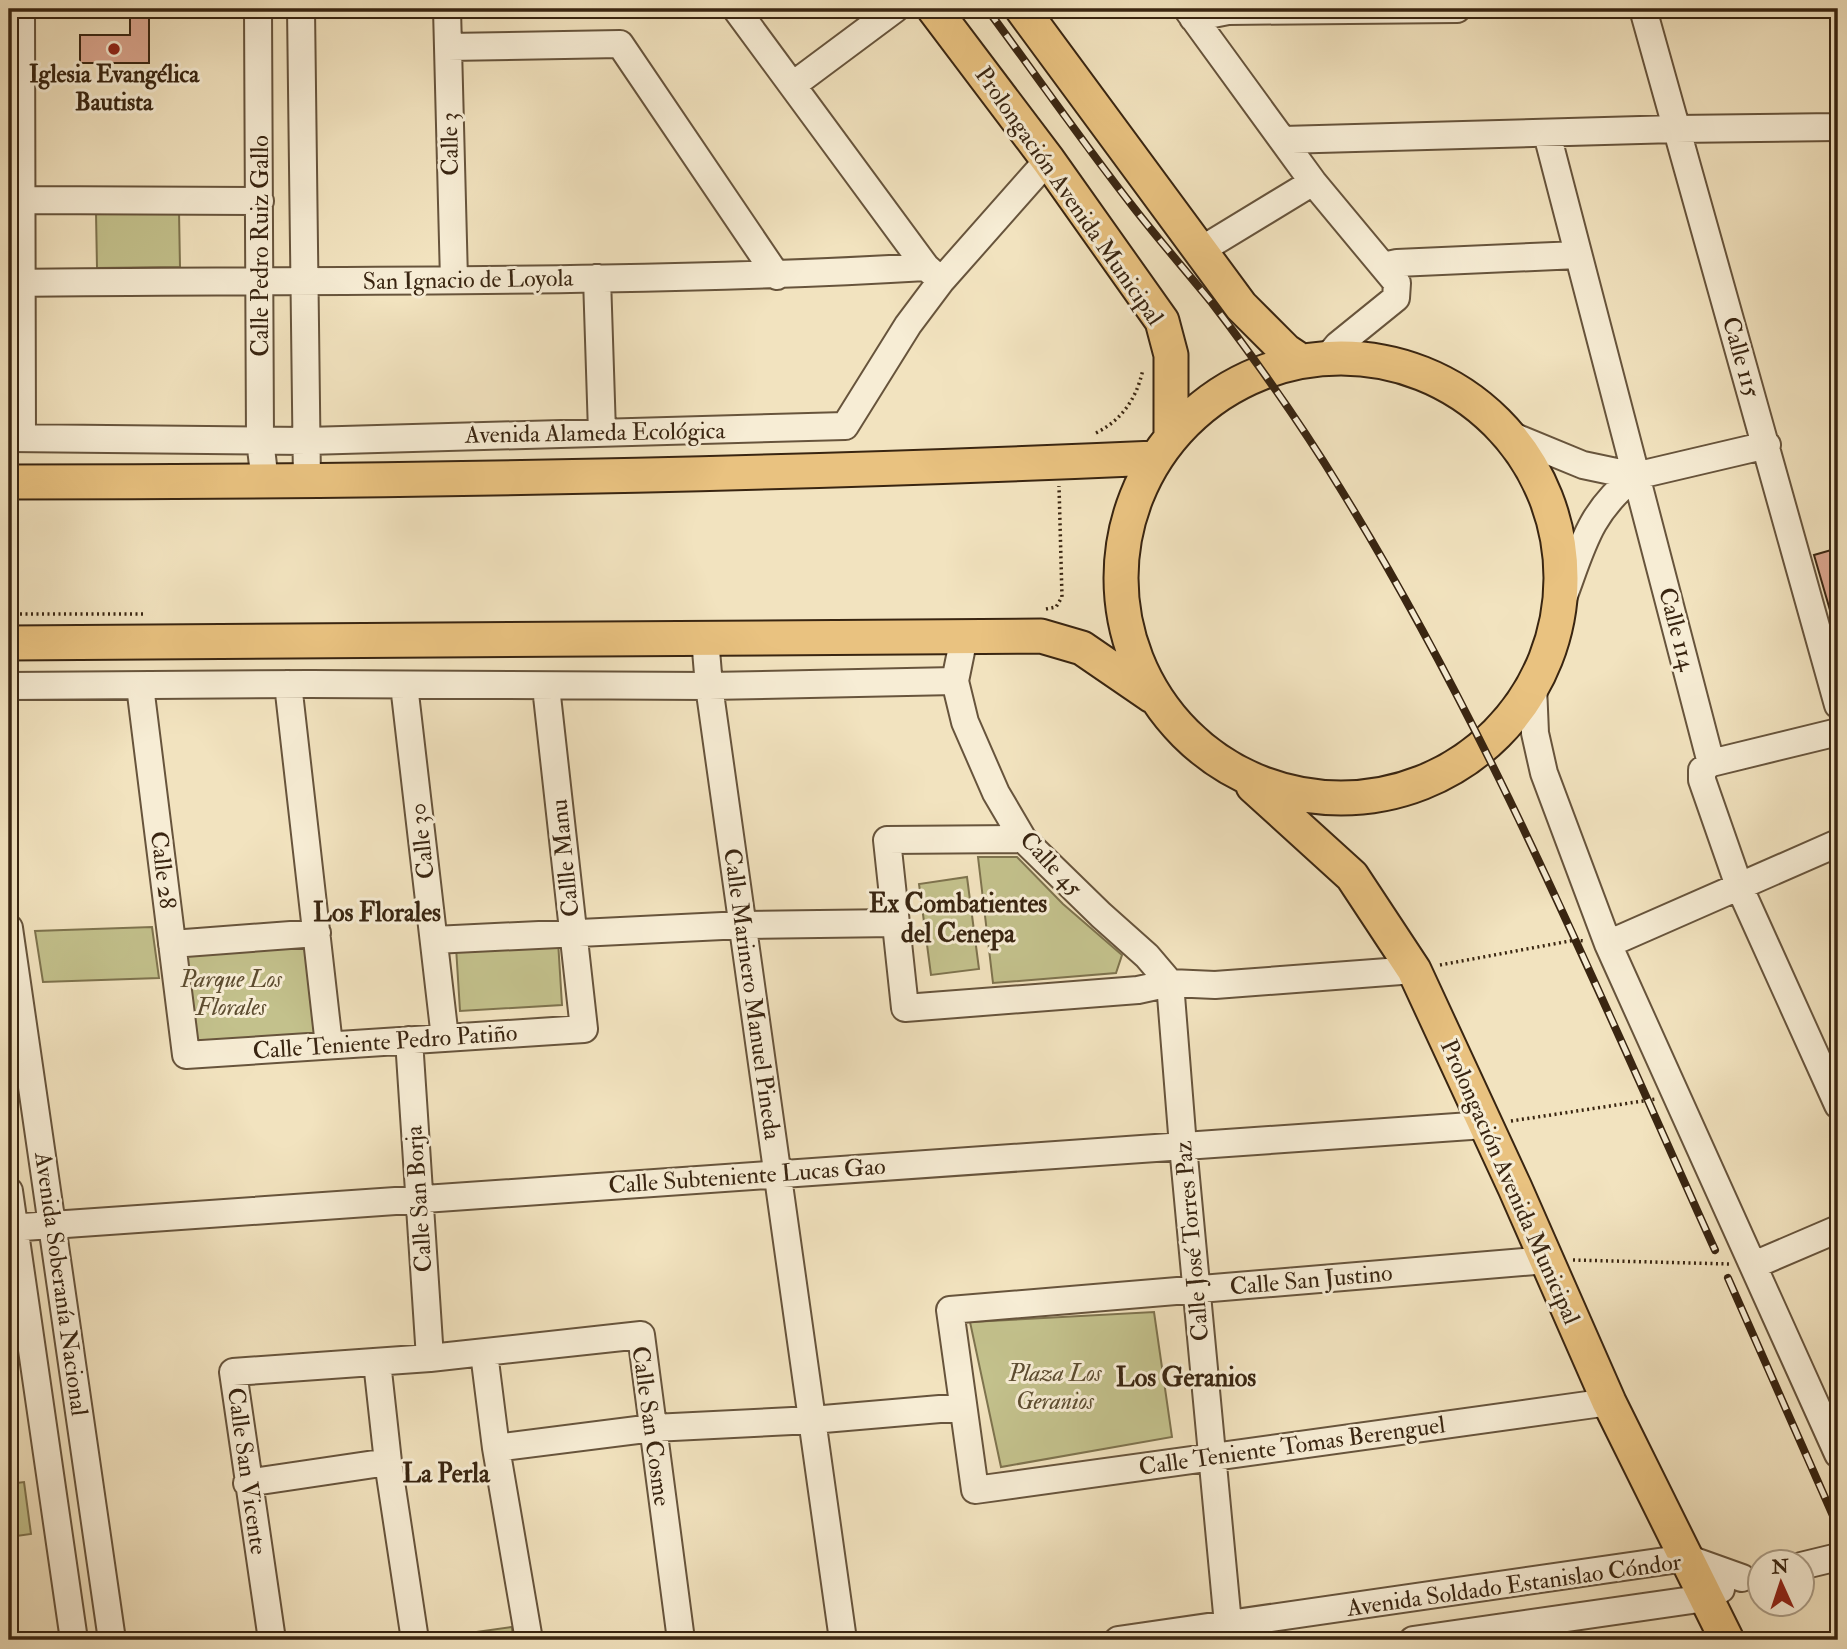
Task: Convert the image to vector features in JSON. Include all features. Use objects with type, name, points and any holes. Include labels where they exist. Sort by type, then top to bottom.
[{"type":"main road","name":"Prolongación Avenida Municipal","points":[[934,9],[1048,160],[1161,321],[1171,355],[1163,448]]},
{"type":"main road","points":[[1022,9],[1241,306],[1286,351],[1314,360]]},
{"type":"main road","name":"Prolongación Avenida Municipal","points":[[1232,769],[1280,789],[1317,796],[1356,797],[1407,788],[1442,773],[1475,753],[1512,718],[1533,686],[1550,651],[1562,601],[1561,551],[1549,501],[1532,466],[1510,435],[1472,400],[1427,375],[1378,361],[1314,360],[1262,372],[1208,402],[1163,448],[1143,481],[1129,517],[1121,554],[1120,580],[1126,631],[1144,678],[1157,700],[1191,739],[1272,801],[1352,876],[1414,970],[1609,1402],[1727,1640]]},
{"type":"main road","name":"Avenida Alameda Ecológica","points":[[9,482],[307,482],[1059,463],[1163,448]]},
{"type":"main road","points":[[9,643],[1041,636],[1082,648],[1157,700]]},
{"type":"street","name":"Calle Pedro Ruiz Gallo","points":[[258,9],[260,440],[265,482]]},
{"type":"street","name":"Calle Pedro Ruiz Gallo","points":[[301,9],[307,482]]},
{"type":"street","name":"Calle 3","points":[[447,9],[454,280]]},
{"type":"street","points":[[736,9],[933,274]]},
{"type":"street","points":[[793,85],[895,9]]},
{"type":"street","points":[[1190,13],[1457,9]]},
{"type":"street","name":"Calle 115","points":[[1643,9],[1838,705]]},
{"type":"street","points":[[1190,13],[1313,182],[1396,283],[1396,298],[1338,345],[1314,360]]},
{"type":"street","points":[[15,438],[16,283],[22,200],[17,15]]},
{"type":"street","points":[[448,47],[620,44],[777,276]]},
{"type":"street","points":[[1283,140],[1676,129],[1837,129]]},
{"type":"street","name":"Calle 114","points":[[1547,134],[1711,763],[1702,770],[1702,780],[1739,886],[1838,1105]]},
{"type":"street","points":[[851,469],[845,426],[908,325],[933,274],[1048,160]]},
{"type":"street","points":[[1201,250],[1313,182]]},
{"type":"street","points":[[22,200],[260,201]]},
{"type":"street","points":[[1383,266],[1397,263],[1578,255]]},
{"type":"street","name":"San Ignacio de Loyola","points":[[16,283],[933,274]]},
{"type":"street","points":[[597,278],[602,432]]},
{"type":"street","name":"Avenida Alameda Ecológica","points":[[15,438],[307,440],[845,426]]},
{"type":"street","points":[[1510,435],[1583,465],[1635,476],[1767,445]]},
{"type":"street","points":[[1562,601],[1588,529],[1608,500],[1635,476]]},
{"type":"street","points":[[9,685],[709,687],[955,681],[964,637]]},
{"type":"street","name":"Calle Marinero Manuel Pineda","points":[[705,638],[709,687],[843,1640]]},
{"type":"street","name":"Calle 45","points":[[955,681],[970,734],[996,793],[1023,839],[1147,956],[1170,984]]},
{"type":"street","points":[[288,684],[329,1045]]},
{"type":"street","name":"Calle 30","points":[[404,685],[445,1038]]},
{"type":"street","name":"Calle 28","points":[[139,686],[186,1055]]},
{"type":"street","name":"Prolongación Avenida Municipal","points":[[1533,686],[1535,733],[1544,773],[1608,944],[1838,1454]]},
{"type":"street","name":"Callle Manu","points":[[546,687],[584,1029]]},
{"type":"street","points":[[1711,763],[1838,732]]},
{"type":"street","points":[[1023,839],[887,840],[905,1008],[1138,990],[1170,984],[1214,985],[1414,970]]},
{"type":"street","points":[[1608,944],[1838,843]]},
{"type":"street","points":[[434,940],[743,925],[895,923]]},
{"type":"street","points":[[172,944],[317,933]]},
{"type":"street","name":"Avenida Soberanía Nacional","points":[[9,935],[113,1640]]},
{"type":"street","name":"Calle José Torres Paz","points":[[1170,984],[1228,1624]]},
{"type":"street","name":"Calle Teniente Pedro Patiño","points":[[186,1055],[584,1029]]},
{"type":"street","name":"Calle San Borja","points":[[409,1040],[430,1359]]},
{"type":"street","name":"Calle Subteniente Lucas Gao","points":[[11,1227],[1485,1125]]},
{"type":"street","name":"Avenida Soberanía Nacional","points":[[9,1191],[11,1227],[74,1640]]},
{"type":"street","points":[[1754,1265],[1838,1229]]},
{"type":"street","name":"Calle San Justino","points":[[963,1407],[950,1310],[1547,1260]]},
{"type":"street","name":"Calle San Cosme","points":[[430,1359],[641,1335],[681,1640]]},
{"type":"street","points":[[484,1353],[496,1448],[529,1640]]},
{"type":"street","name":"Calle San Vicente","points":[[272,1640],[247,1483],[233,1372],[430,1359]]},
{"type":"street","points":[[377,1362],[388,1462],[415,1640]]},
{"type":"street","name":"Calle Teniente Tomas Berenguel","points":[[963,1407],[975,1490],[1609,1402]]},
{"type":"street","points":[[496,1448],[653,1429],[812,1420],[963,1407]]},
{"type":"street","points":[[247,1483],[388,1462]]},
{"type":"street","points":[[55,1506],[93,1504]]},
{"type":"street","points":[[1815,1563],[1838,1557]]},
{"type":"street","name":"Avenida Soldado Estanislao Cóndor","points":[[1118,1640],[1228,1624],[1261,1630],[1686,1558],[1745,1574]]},
{"type":"street","name":"Avenida Soldado Estanislao Cóndor","points":[[1413,1640],[1706,1598],[1745,1579]]},
{"type":"path","points":[[1093,435],[1115,422],[1126,410],[1140,382],[1144,365]]},
{"type":"path","points":[[1038,609],[1056,607],[1062,597],[1059,463]]},
{"type":"path","points":[[9,614],[155,614]]},
{"type":"path","points":[[1414,970],[1575,940],[1608,944]]},
{"type":"path","points":[[1485,1125],[1676,1095]]},
{"type":"path","points":[[1547,1260],[1754,1265]]},
{"type":"green space","points":[[179,211],[180,267],[97,268],[96,213]]},
{"type":"green space","points":[[978,857],[1017,857],[1063,904],[1122,955],[1116,973],[993,983]]},
{"type":"green space","points":[[967,877],[979,969],[931,975],[919,884]]},
{"type":"green space","points":[[152,927],[159,978],[43,982],[35,931]]},
{"type":"green space","name":"Parque Los Florales","points":[[305,940],[317,1028],[313,1034],[197,1043],[181,948]]},
{"type":"green space","points":[[558,941],[562,1005],[460,1011],[456,947]]},
{"type":"green space","name":"Plaza Los Geranios","points":[[1154,1312],[1172,1437],[1001,1467],[970,1322]]},
{"type":"green space","points":[[24,1482],[31,1534],[9,1537],[9,1484]]},
{"type":"green space","points":[[512,1627],[513,1640],[440,1640],[440,1637]]},
{"type":"building","name":"Iglesia Evangélica Bautista","points":[[130,14],[149,14],[149,63],[80,63],[80,35],[130,35]]},
{"type":"building","points":[[1838,548],[1838,623],[1834,624],[1814,555]]},
{"type":"railway","points":[[987,9],[1115,183],[1212,303],[1262,371],[1325,464],[1394,579],[1445,672],[1540,863],[1715,1250]]},
{"type":"railway","points":[[1728,1278],[1838,1527]]},
{"type":"place","name":"Iglesia Evangélica Bautista","points":[[114,49]]},
{"type":"district","name":"Los Florales","points":[[377,913]]},
{"type":"district","name":"Ex Combatientes del Cenepa","points":[[958,919]]},
{"type":"district","name":"Los Geranios","points":[[1186,1378]]},
{"type":"district","name":"La Perla","points":[[446,1474]]}]
